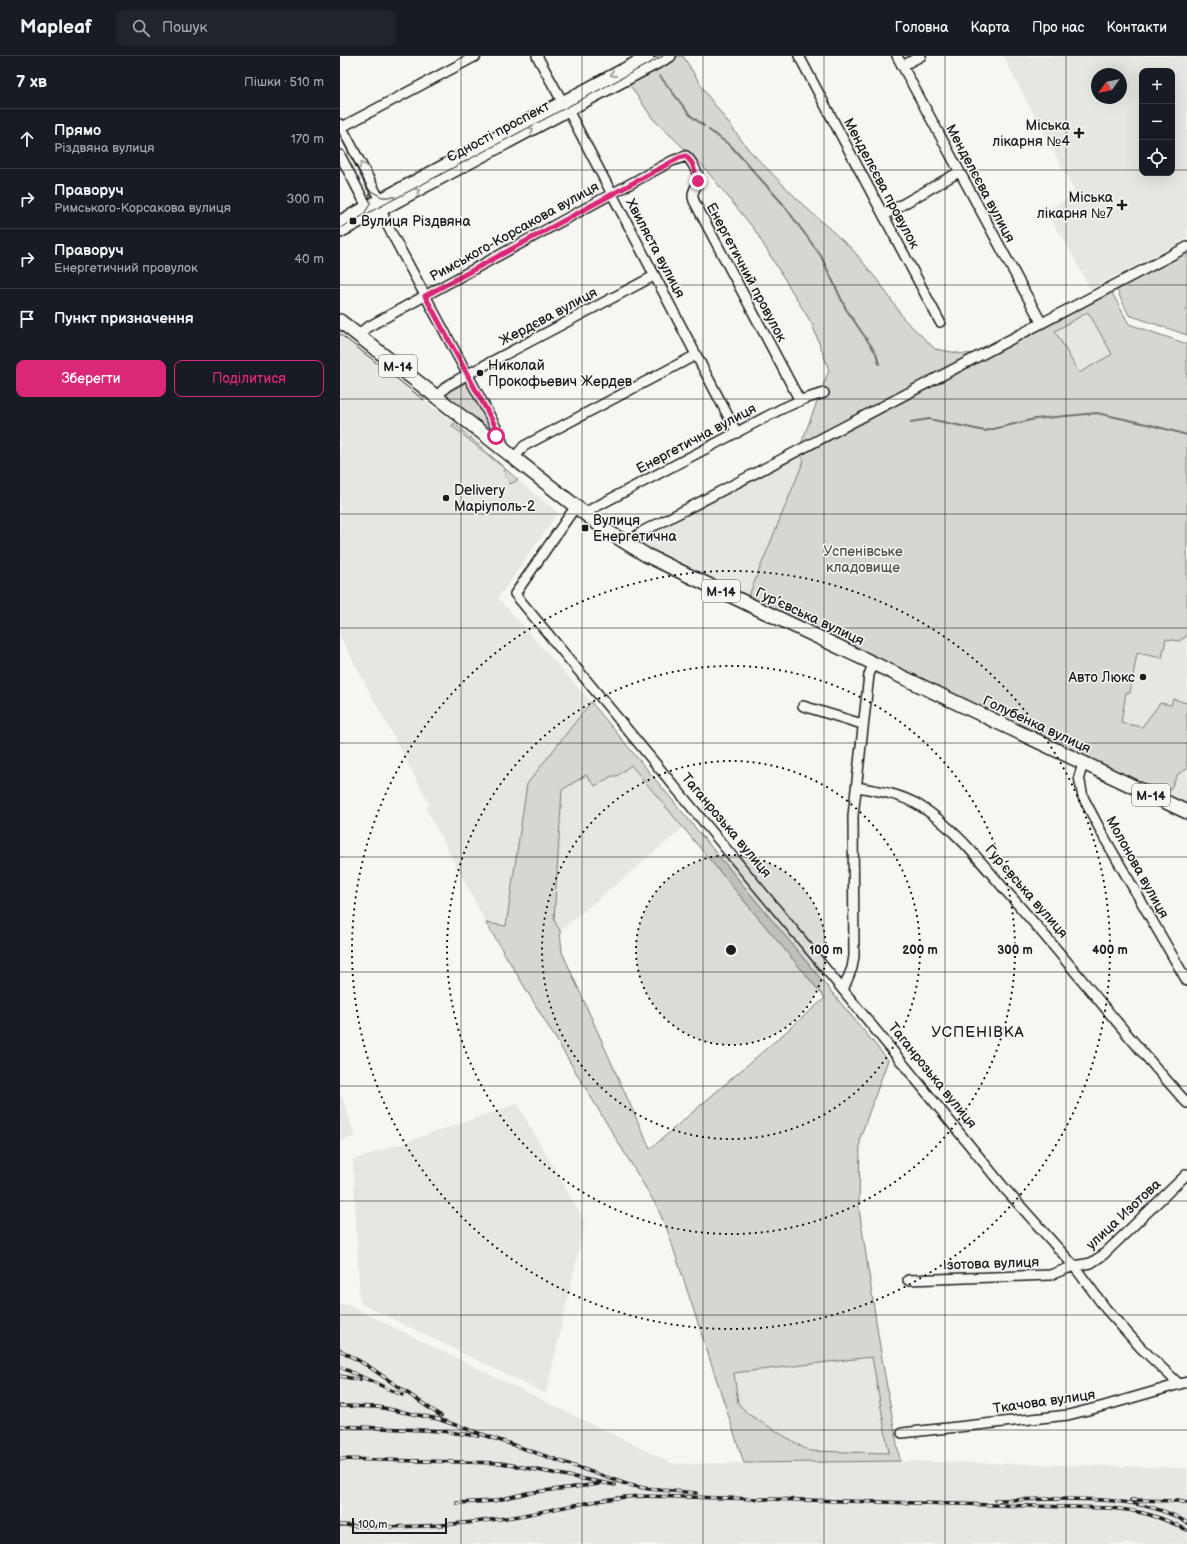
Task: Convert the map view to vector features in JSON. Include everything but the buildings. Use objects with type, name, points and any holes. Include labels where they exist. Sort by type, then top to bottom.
[{"type":"highway","name":"М-14","points":[[340,321],[436,397],[496,437],[510,454],[580,510]]},
{"type":"highway","name":"Гур’євська вулиця","points":[[580,510],[628,546],[873,664]]},
{"type":"highway","name":"Голубенка вулиця","points":[[873,664],[1187,812]]},
{"type":"main road","name":"Єдності проспект","points":[[340,232],[376,207],[565,105],[648,56]]},
{"type":"main road","name":"Єдності проспект","points":[[565,105],[670,56]]},
{"type":"main road","name":"Єдності проспект","points":[[340,221],[376,207]]},
{"type":"street","points":[[376,207],[341,126],[476,56]]},
{"type":"street","name":"Хвиляста вулиця","points":[[537,56],[565,105],[737,433]]},
{"type":"street","name":"Менделєєва провулок","points":[[799,56],[940,322]]},
{"type":"street","name":"Менделєєва вулиця","points":[[897,56],[1041,322]]},
{"type":"street","points":[[902,66],[921,56]]},
{"type":"street","points":[[340,155],[385,221],[468,374],[496,437]]},
{"type":"street","name":"Римського-Корсакова вулиця","points":[[359,336],[366,328],[611,194],[679,158],[686,156]]},
{"type":"street","name":"Енергетичний провулок","points":[[686,156],[690,159],[698,177],[698,183],[692,196],[697,208],[800,401]]},
{"type":"street","points":[[884,215],[960,172]]},
{"type":"street","points":[[628,546],[635,536],[644,530],[1187,247]]},
{"type":"street","name":"Жердєва вулиця","points":[[436,397],[447,386],[468,374],[654,276]]},
{"type":"street","points":[[510,454],[696,355]]},
{"type":"street","name":"Енергетична вулиця","points":[[580,510],[800,401],[824,393]]},
{"type":"street","name":"Таганрозька вулиця","points":[[580,510],[515,594],[844,990],[1006,1190],[1074,1266],[1106,1309],[1126,1331],[1183,1383]]},
{"type":"street","name":"Гур’євська вулиця","points":[[873,664],[869,675],[862,724],[857,787],[894,794],[908,799],[943,822],[1037,926],[1142,1053],[1187,1103]]},
{"type":"street","points":[[803,706],[862,724]]},
{"type":"street","name":"Молонова вулиця","points":[[1083,764],[1079,777],[1083,797],[1104,837],[1187,981]]},
{"type":"street","points":[[844,990],[852,968],[854,956],[852,832],[857,787]]},
{"type":"street","name":"улица Изотова","points":[[1074,1266],[1098,1260],[1187,1174]]},
{"type":"street","name":"Ізотова вулиця","points":[[908,1280],[1045,1276],[1074,1266]]},
{"type":"street","name":"Ткачова вулиця","points":[[902,1433],[1068,1415],[1183,1383]]},
{"type":"shaded area","points":[[1003,56],[1187,56],[1187,239],[1090,289],[1061,233],[1059,234],[1047,210],[1076,194]]},
{"type":"shaded area","points":[[1088,312],[1112,354],[1079,373],[1055,331]]},
{"type":"shaded area","points":[[340,335],[454,423],[452,426],[504,468],[505,476],[510,484],[518,480],[558,513],[498,598],[591,702],[527,784],[506,926],[486,923],[426,808],[430,805],[340,636]]},
{"type":"shaded area","points":[[798,452],[804,460],[747,600],[627,542]]},
{"type":"shaded area","points":[[1187,636],[1187,703],[1173,699],[1171,706],[1160,703],[1142,727],[1121,723],[1127,693],[1130,693],[1137,653],[1165,639],[1179,641]]},
{"type":"shaded area","points":[[631,765],[683,828],[560,931],[554,920],[562,790],[586,774],[595,786],[612,776],[617,776]]},
{"type":"shaded area","points":[[1187,769],[1187,805],[1167,796],[1178,774]]},
{"type":"shaded area","points":[[340,1092],[355,1136],[340,1141]]},
{"type":"shaded area","points":[[517,1104],[585,1222],[546,1394],[360,1303],[353,1160]]},
{"type":"shaded area","points":[[340,1304],[348,1305],[673,1464],[900,1461],[1187,1468],[1187,1544],[340,1544]]},
{"type":"shaded area","points":[[872,1357],[890,1453],[809,1451],[748,1414],[738,1403],[734,1373]]},
{"type":"green space","name":"Успенівське кладовище","points":[[674,56],[683,56],[708,96],[749,150],[801,203],[853,250],[882,286],[904,319],[935,349],[963,354],[983,353],[1110,289],[1129,324],[1187,344],[1187,636],[1179,641],[1166,639],[1162,658],[1137,653],[1130,693],[1126,693],[1121,723],[1142,727],[1160,703],[1171,705],[1173,699],[1187,703],[1187,769],[1178,774],[1167,796],[747,600],[804,460],[798,452],[829,370],[812,324],[754,229],[703,166],[653,119],[627,81]],"holes":[[[1088,312],[1112,354],[1079,373],[1055,331]]]},
{"type":"green space","points":[[1187,252],[1187,335],[1129,315],[1116,289]]},
{"type":"green space","points":[[467,382],[494,432],[494,434],[443,395]]},
{"type":"green space","points":[[454,423],[518,480],[510,484],[505,476],[504,468],[452,426]]},
{"type":"green space","points":[[591,702],[888,1060],[860,1138],[859,1209],[880,1347],[900,1461],[744,1463],[667,1229],[656,1205],[486,923],[506,926],[527,784]],"holes":[[[631,765],[825,998],[650,1149],[562,952],[560,931],[554,920],[562,790],[586,775],[595,786],[612,776],[617,776]],[[872,1357],[889,1453],[809,1451],[748,1414],[738,1403],[734,1373]]]},
{"type":"waterway","points":[[660,76],[690,115],[704,126]]},
{"type":"waterway","points":[[709,130],[731,146],[783,204],[821,256],[846,309],[876,353],[879,364]]},
{"type":"waterway","points":[[911,422],[929,419],[985,431],[1035,419],[1097,413],[1187,435]]},
{"type":"tram line","points":[[340,228],[663,56]]},
{"type":"tram line","points":[[340,136],[369,192],[370,204],[364,214]]},
{"type":"tram line","points":[[367,189],[382,197],[395,197]]},
{"type":"tram line","points":[[340,334],[424,400]]},
{"type":"railway","points":[[340,1350],[368,1366],[441,1416]]},
{"type":"railway","points":[[340,1367],[402,1395]]},
{"type":"railway","points":[[340,1376],[360,1380]]},
{"type":"railway","points":[[340,1406],[378,1407],[438,1419],[629,1485],[649,1489],[696,1493]]},
{"type":"railway","points":[[340,1426],[441,1431],[478,1436]]},
{"type":"railway","points":[[340,1459],[501,1463],[615,1485]]},
{"type":"railway","points":[[457,1503],[494,1501],[527,1493],[599,1484]]},
{"type":"railway","points":[[340,1525],[403,1527],[465,1523],[521,1516],[611,1499],[633,1496],[648,1496],[1108,1508],[1149,1514],[1187,1530]]},
{"type":"railway","points":[[995,1500],[1068,1499],[1120,1502],[1145,1506],[1168,1513],[1187,1523]]},
{"type":"railway","points":[[1131,1500],[1178,1501],[1187,1503]]},
{"type":"place","name":"Міська лікарня №4","points":[[1079,133]]},
{"type":"place","name":"Міська лікарня №7","points":[[1122,205]]},
{"type":"place","name":"Вулиця Різдвяна","points":[[353,221]]},
{"type":"place","name":"Николай Прокофьевич Жердев","points":[[480,373]]},
{"type":"place","name":"Delivery Марiуполь-2","points":[[446,498]]},
{"type":"place","name":"Вулиця Енергетична","points":[[585,528]]},
{"type":"place","name":"Авто Люкс","points":[[1143,677]]},
{"type":"district","name":"УСПЕНІВКА","points":[[978,1032]]},
{"type":"route","points":[[496,436],[499,433],[425,296],[682,156],[686,156],[690,159],[698,177],[698,181]]}]
